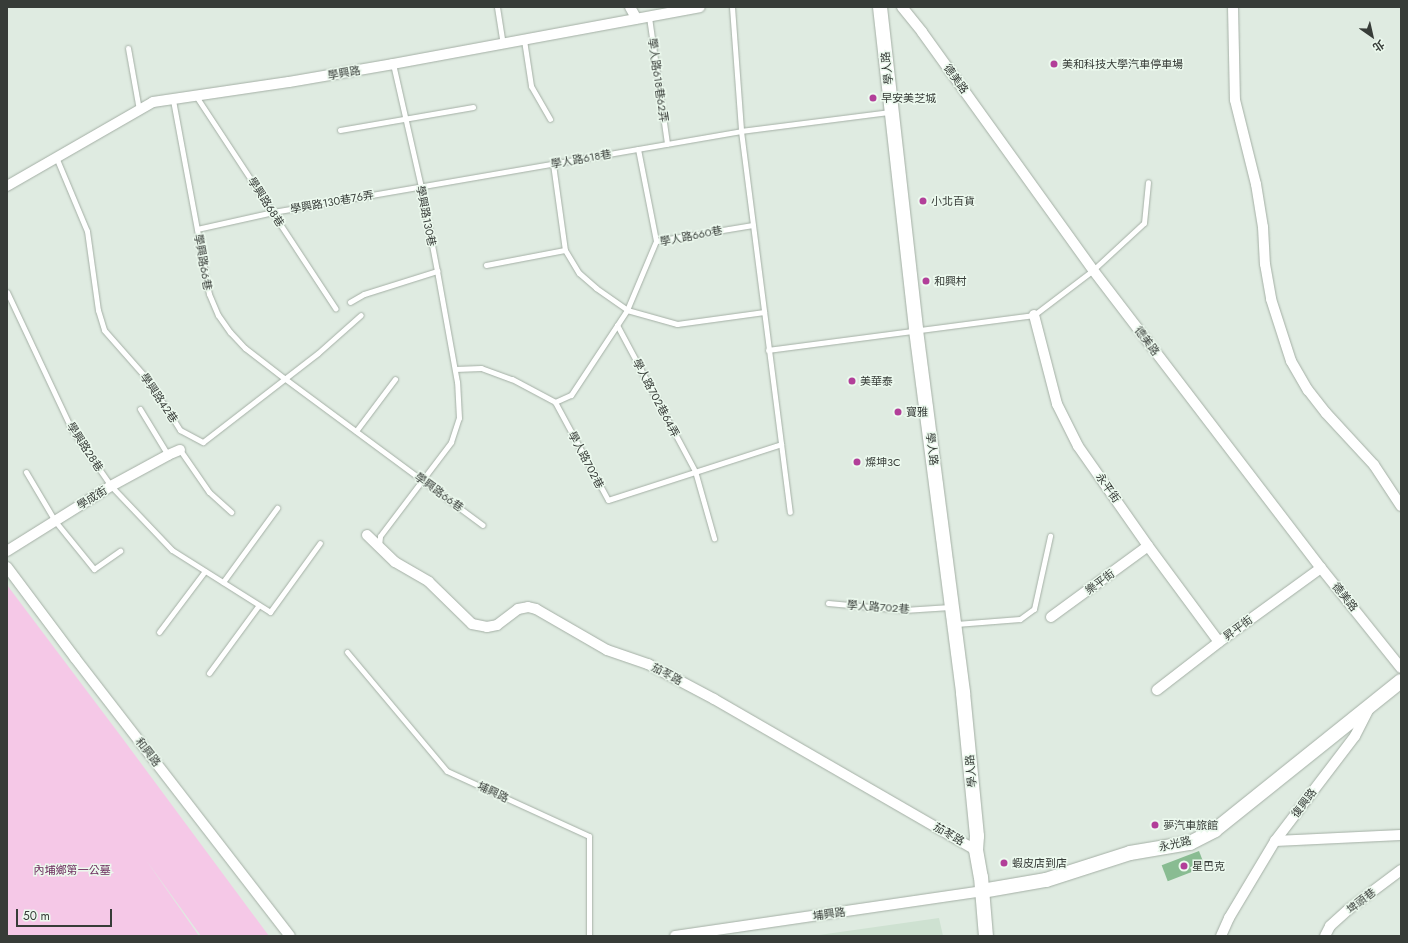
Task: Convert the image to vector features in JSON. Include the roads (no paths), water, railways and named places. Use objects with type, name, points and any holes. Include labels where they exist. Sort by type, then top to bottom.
[{"type":"main road","name":"學人路","points":[[880,7],[916,330],[963,693],[977,836],[976,850],[982,891],[986,936]]},
{"type":"main road","name":"復興路","points":[[1373,702],[1401,681]]},
{"type":"main road","name":"永光路","points":[[982,891],[1046,880],[1130,853],[1190,843],[1216,830],[1373,702]]},
{"type":"street","points":[[630,7],[636,18]]},
{"type":"street","name":"學興路","points":[[7,186],[140,111],[153,102],[393,64],[648,15],[700,7]]},
{"type":"street","name":"德美路","points":[[902,7],[922,32],[1093,270],[1321,568],[1401,668]]},
{"type":"street","points":[[1233,7],[1235,100],[1256,184],[1263,227],[1265,264],[1271,299],[1291,361],[1308,390],[1374,465],[1401,506]]},
{"type":"street","name":"永平街","points":[[1034,315],[1057,404],[1078,446],[1148,546],[1219,642]]},
{"type":"street","name":"學成街","points":[[7,551],[111,486],[180,450]]},
{"type":"street","name":"茄苳路","points":[[367,535],[394,562],[429,582],[472,624],[487,627],[498,625],[518,609],[528,607],[536,609],[607,650],[648,664],[714,698],[976,850]]},
{"type":"street","name":"樂平街","points":[[1051,617],[1148,546]]},
{"type":"street","name":"和興路","points":[[7,567],[75,658],[290,936]]},
{"type":"street","name":"昇平街","points":[[1157,690],[1219,642],[1321,568]]},
{"type":"street","name":"復興路","points":[[1222,936],[1229,918],[1274,842],[1355,736],[1373,702]]},
{"type":"street","points":[[1274,842],[1401,835]]},
{"type":"street","name":"埤頭巷","points":[[1325,936],[1330,926],[1349,909],[1401,870]]},
{"type":"street","name":"埔興路","points":[[675,936],[982,891]]},
{"type":"lane","points":[[497,7],[503,43]]},
{"type":"lane","points":[[732,7],[741,131],[790,512]]},
{"type":"lane","name":"學人路618巷62弄","points":[[648,15],[667,144]]},
{"type":"lane","points":[[524,39],[531,86],[550,119]]},
{"type":"lane","points":[[128,48],[140,111]]},
{"type":"lane","name":"學興路130巷","points":[[379,547],[380,536],[451,442],[459,418],[455,369],[421,188],[393,64]]},
{"type":"lane","name":"學興路68巷","points":[[196,96],[335,308]]},
{"type":"lane","name":"學興路66巷","points":[[173,100],[208,294],[218,315],[230,332],[245,348],[284,378],[483,525]]},
{"type":"lane","points":[[340,130],[473,107]]},
{"type":"lane","name":"學人路618巷","points":[[421,188],[741,131],[892,112]]},
{"type":"lane","points":[[638,149],[656,241]]},
{"type":"lane","name":"學興路42巷","points":[[56,157],[87,231],[98,310],[104,330],[150,381],[180,430],[203,442],[318,353],[361,315]]},
{"type":"lane","points":[[553,164],[565,250],[579,273],[596,288],[627,310],[677,324],[764,312]]},
{"type":"lane","points":[[768,350],[1034,315],[1093,270],[1144,223],[1148,182]]},
{"type":"lane","name":"學興路130巷76弄","points":[[197,229],[273,212],[421,188]]},
{"type":"lane","name":"學人路660巷","points":[[555,402],[571,395],[617,326],[627,310],[656,241],[753,225]]},
{"type":"lane","points":[[486,265],[565,250]]},
{"type":"lane","points":[[350,302],[364,294],[436,271]]},
{"type":"lane","name":"學興路28巷","points":[[7,292],[72,428],[111,486],[172,550],[270,612],[320,543]]},
{"type":"lane","name":"學人路702巷64弄","points":[[617,326],[695,472]]},
{"type":"lane","points":[[455,369],[481,368],[512,379],[555,402]]},
{"type":"lane","points":[[356,431],[395,379]]},
{"type":"lane","name":"學人路702巷","points":[[555,402],[608,500],[781,444]]},
{"type":"lane","points":[[140,409],[168,455]]},
{"type":"lane","points":[[180,450],[209,492],[231,512]]},
{"type":"lane","points":[[26,472],[55,521],[94,569],[120,551]]},
{"type":"lane","points":[[695,472],[714,538]]},
{"type":"lane","points":[[224,582],[277,508]]},
{"type":"lane","points":[[953,624],[1020,620],[1034,609],[1050,536]]},
{"type":"lane","points":[[159,632],[205,571]]},
{"type":"lane","name":"學人路702巷","points":[[828,603],[904,610],[952,607]]},
{"type":"lane","points":[[209,673],[259,605]]},
{"type":"lane","name":"埔興路","points":[[347,652],[447,770],[589,836],[589,936]]},
{"type":"place","name":"美和科技大學汽車停車場","points":[[1054,64]]},
{"type":"place","name":"早安美芝城","points":[[873,98]]},
{"type":"place","name":"小北百貨","points":[[923,201]]},
{"type":"place","name":"和興村","points":[[926,281]]},
{"type":"place","name":"美華泰","points":[[852,381]]},
{"type":"place","name":"寶雅","points":[[898,412]]},
{"type":"place","name":"燦坤3C","points":[[857,462]]},
{"type":"place","name":"夢汽車旅館","points":[[1155,825]]},
{"type":"place","name":"蝦皮店到店","points":[[1004,863]]},
{"type":"place","name":"星巴克","points":[[1184,866]]},
{"type":"park label","name":"內埔鄉第一公墓","points":[[72,870]]}]
